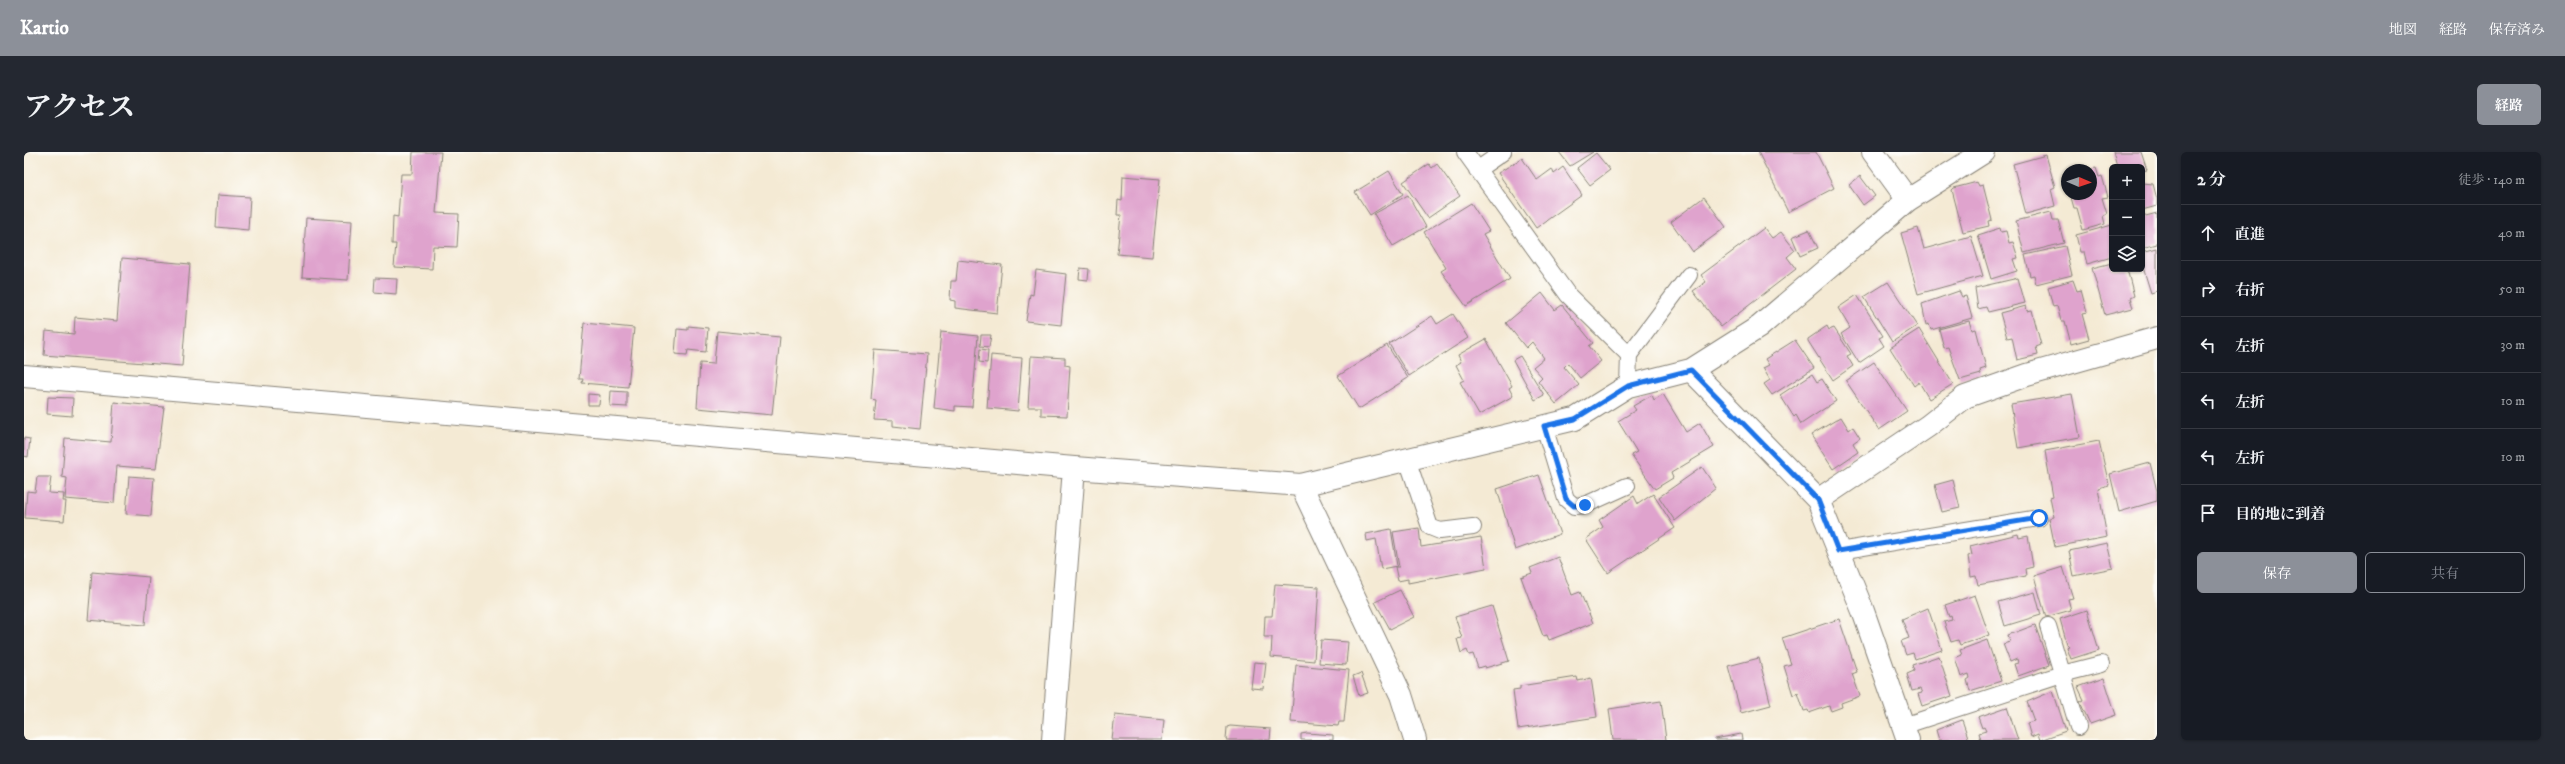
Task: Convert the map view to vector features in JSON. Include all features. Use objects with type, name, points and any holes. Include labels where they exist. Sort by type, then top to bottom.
[{"type":"street","points":[[1873,152],[1908,200]]},
{"type":"street","points":[[24,376],[1074,468],[1301,485],[1575,419],[1628,386],[1691,370],[1759,326],[1908,200],[1984,152]]},
{"type":"street","points":[[1818,500],[1928,426],[1965,397],[2027,375],[2157,338]]},
{"type":"street","points":[[1691,370],[1818,500],[1863,612],[1906,733]]},
{"type":"street","points":[[1053,740],[1074,468]]},
{"type":"street","points":[[1301,485],[1401,695],[1415,740]]},
{"type":"lane","points":[[1465,152],[1568,295],[1629,355]]},
{"type":"lane","points":[[1478,170],[1503,152]]},
{"type":"lane","points":[[1628,386],[1629,355],[1689,275]]},
{"type":"lane","points":[[1544,426],[1566,499],[1574,506],[1585,505],[1627,486]]},
{"type":"lane","points":[[1407,459],[1430,527],[1440,531],[1473,527]]},
{"type":"lane","points":[[1838,551],[2039,518]]},
{"type":"lane","points":[[2048,626],[2078,727]]},
{"type":"lane","points":[[1906,733],[2062,674],[2101,664]]},
{"type":"building","points":[[413,152],[441,152],[436,213],[459,214],[457,247],[433,246],[432,269],[394,267],[396,244],[392,244],[393,216],[398,217],[401,174],[412,174]]},
{"type":"building","points":[[1559,152],[1593,152],[1570,166]]},
{"type":"building","points":[[1758,152],[1816,152],[1834,188],[1788,212]]},
{"type":"building","points":[[2113,152],[2141,152],[2145,164],[2116,164]]},
{"type":"building","points":[[1596,153],[1610,170],[1590,185],[1577,168]]},
{"type":"building","points":[[2046,155],[2055,187],[2051,189],[2055,206],[2026,214],[2013,164]]},
{"type":"building","points":[[1522,158],[1537,180],[1552,169],[1554,174],[1563,167],[1582,195],[1536,228],[1498,173]]},
{"type":"building","points":[[1429,164],[1432,168],[1437,164],[1460,196],[1428,218],[1403,182]]},
{"type":"building","points":[[1389,171],[1403,194],[1370,215],[1355,192]]},
{"type":"building","points":[[2097,171],[2099,177],[2102,176],[2108,197],[2102,198],[2107,214],[2103,216],[2105,224],[2083,230],[2077,208],[2074,208],[2072,200],[2097,200]]},
{"type":"building","points":[[1123,176],[1160,179],[1152,257],[1117,254],[1121,215],[1117,215],[1118,200],[1122,201]]},
{"type":"building","points":[[1860,176],[1875,196],[1863,205],[1849,185]]},
{"type":"building","points":[[1977,182],[1979,186],[1983,185],[1992,220],[1988,221],[1989,226],[1963,232],[1952,190],[1954,188]]},
{"type":"building","points":[[2145,183],[2153,184],[2157,199],[2157,206],[2145,209]]},
{"type":"building","points":[[218,195],[250,197],[248,230],[216,227]]},
{"type":"building","points":[[1408,195],[1426,227],[1393,246],[1374,214]]},
{"type":"building","points":[[1704,197],[1726,227],[1692,252],[1671,222]]},
{"type":"building","points":[[1471,203],[1489,231],[1483,234],[1510,279],[1466,306],[1441,271],[1446,268],[1424,232]]},
{"type":"building","points":[[2051,212],[2053,220],[2058,220],[2064,243],[2024,253],[2016,221]]},
{"type":"building","points":[[2157,213],[2157,244],[2145,247],[2145,236],[2145,216]]},
{"type":"building","points":[[306,218],[352,221],[348,280],[302,277]]},
{"type":"building","points":[[2109,226],[2109,258],[2087,264],[2084,252],[2080,252],[2076,235]]},
{"type":"building","points":[[1764,228],[1772,238],[1781,232],[1795,250],[1787,257],[1796,269],[1721,327],[1693,291],[1706,282],[1701,275]]},
{"type":"building","points":[[1918,228],[1924,249],[1971,236],[1983,276],[1918,294],[1901,233]]},
{"type":"building","points":[[2000,228],[2001,232],[2006,231],[2009,243],[2013,242],[2018,258],[2013,259],[2017,271],[1991,279],[1978,235]]},
{"type":"building","points":[[1809,230],[1818,248],[1800,256],[1792,237]]},
{"type":"building","points":[[2065,246],[2072,275],[2036,284],[2034,275],[2030,276],[2025,255]]},
{"type":"building","points":[[2157,248],[2157,291],[2151,293],[2144,272],[2145,251]]},
{"type":"building","points":[[122,258],[190,264],[182,366],[44,355],[46,331],[74,334],[75,317],[117,321]]},
{"type":"building","points":[[958,260],[1002,265],[997,313],[955,308],[955,301],[950,300],[951,281],[956,281]]},
{"type":"building","points":[[2109,264],[2109,272],[2128,272],[2134,296],[2130,298],[2133,308],[2105,315],[2092,268]]},
{"type":"building","points":[[1080,268],[1089,269],[1088,280],[1079,279]]},
{"type":"building","points":[[1036,270],[1066,274],[1061,325],[1026,321],[1030,294],[1033,295]]},
{"type":"building","points":[[375,278],[397,279],[396,294],[374,292]]},
{"type":"building","points":[[2018,278],[2025,303],[1988,312],[1986,307],[1978,309],[1975,288]]},
{"type":"building","points":[[2073,280],[2077,291],[2081,290],[2087,313],[2082,314],[2089,339],[2071,344],[2065,321],[2061,321],[2057,306],[2053,307],[2048,287]]},
{"type":"building","points":[[1888,282],[1917,326],[1892,342],[1864,297]]},
{"type":"building","points":[[1959,291],[1962,297],[1966,296],[1972,318],[1931,330],[1929,324],[1926,325],[1922,304]]},
{"type":"building","points":[[1542,293],[1555,310],[1562,305],[1593,343],[1589,346],[1601,361],[1580,378],[1568,363],[1564,367],[1579,385],[1556,404],[1538,381],[1542,377],[1533,367],[1544,358],[1532,342],[1526,348],[1506,323]]},
{"type":"building","points":[[1857,295],[1883,336],[1879,338],[1884,346],[1859,363],[1841,334],[1850,328],[1838,308]]},
{"type":"building","points":[[2026,306],[2027,311],[2032,310],[2041,345],[2036,347],[2038,355],[2017,360],[2012,337],[2007,338],[2000,313]]},
{"type":"building","points":[[1453,314],[1468,338],[1409,376],[1389,344],[1432,316],[1437,324]]},
{"type":"building","points":[[1969,321],[1972,330],[1976,329],[1986,368],[1980,370],[1981,374],[1960,380],[1948,347],[1944,348],[1939,329]]},
{"type":"building","points":[[584,323],[634,328],[628,387],[582,383],[583,379],[579,379]]},
{"type":"building","points":[[688,326],[708,328],[706,352],[688,350],[687,355],[675,354],[677,329],[688,330]]},
{"type":"building","points":[[1827,326],[1829,330],[1834,328],[1851,354],[1847,356],[1853,366],[1833,380],[1808,341],[1808,339]]},
{"type":"building","points":[[1919,329],[1953,384],[1929,399],[1919,382],[1914,386],[1890,348]]},
{"type":"building","points":[[717,331],[780,337],[772,415],[697,408],[700,363],[714,364]]},
{"type":"building","points":[[941,332],[978,336],[972,407],[955,406],[955,411],[934,408]]},
{"type":"building","points":[[981,335],[991,335],[989,347],[980,346]]},
{"type":"building","points":[[1486,339],[1512,386],[1509,388],[1513,396],[1479,415],[1460,382],[1464,380],[1456,365],[1461,362],[1458,355]]},
{"type":"building","points":[[1795,340],[1814,368],[1772,395],[1764,384],[1770,380],[1763,368],[1769,365],[1765,359]]},
{"type":"building","points":[[1387,345],[1408,378],[1359,409],[1338,376]]},
{"type":"building","points":[[980,349],[988,350],[987,363],[979,362]]},
{"type":"building","points":[[875,350],[927,354],[920,429],[893,426],[893,421],[874,420],[876,400],[871,399]]},
{"type":"building","points":[[991,355],[1022,358],[1018,411],[987,408]]},
{"type":"building","points":[[1031,356],[1065,358],[1065,365],[1070,366],[1067,416],[1041,415],[1041,407],[1028,407]]},
{"type":"building","points":[[1520,356],[1544,395],[1535,400],[1513,360]]},
{"type":"building","points":[[1874,362],[1907,411],[1879,430],[1846,381]]},
{"type":"building","points":[[1812,374],[1817,382],[1822,379],[1836,401],[1801,424],[1796,415],[1794,417],[1780,395]]},
{"type":"building","points":[[611,391],[627,392],[627,407],[610,406]]},
{"type":"building","points":[[588,394],[600,395],[599,405],[588,405]]},
{"type":"building","points":[[1663,394],[1686,432],[1700,423],[1714,447],[1671,473],[1673,478],[1655,489],[1631,455],[1637,452],[1618,421],[1636,410],[1633,406],[1652,395],[1654,400]]},
{"type":"building","points":[[2072,394],[2080,437],[2018,448],[2011,404]]},
{"type":"building","points":[[48,397],[73,398],[72,416],[47,414]]},
{"type":"building","points":[[114,402],[164,407],[156,469],[117,466],[114,503],[65,499],[67,478],[62,477],[65,438],[111,442]]},
{"type":"building","points":[[1841,417],[1849,430],[1853,427],[1860,438],[1853,443],[1858,452],[1833,469],[1811,435]]},
{"type":"building","points":[[24,438],[30,439],[28,457],[24,456]]},
{"type":"building","points":[[2099,441],[2109,485],[2098,488],[2107,537],[2055,547],[2049,518],[2054,517],[2050,498],[2053,497],[2045,451]]},
{"type":"building","points":[[2150,463],[2157,491],[2157,501],[2119,512],[2110,474]]},
{"type":"building","points":[[1702,467],[1716,488],[1675,521],[1659,497]]},
{"type":"building","points":[[1539,475],[1560,534],[1515,550],[1497,489]]},
{"type":"building","points":[[129,476],[154,478],[151,516],[126,514]]},
{"type":"building","points":[[37,477],[51,477],[49,493],[64,494],[63,501],[66,501],[64,521],[25,518],[27,491],[35,492]]},
{"type":"building","points":[[1953,480],[1960,508],[1942,512],[1935,485]]},
{"type":"building","points":[[1653,494],[1675,528],[1608,573],[1586,539],[1603,527],[1599,520],[1634,496],[1638,504]]},
{"type":"building","points":[[1419,528],[1421,547],[1481,537],[1486,568],[1408,583],[1408,579],[1398,581],[1395,567],[1399,567],[1393,532]]},
{"type":"building","points":[[1391,529],[1397,566],[1381,569],[1376,539],[1367,541],[1366,534]]},
{"type":"building","points":[[2018,534],[2019,538],[2028,536],[2033,567],[2025,569],[2026,576],[1978,585],[1976,576],[1971,577],[1968,556],[1972,555],[1970,546]]},
{"type":"building","points":[[2107,543],[2113,568],[2074,576],[2069,551]]},
{"type":"building","points":[[1558,557],[1572,595],[1580,592],[1593,623],[1549,640],[1547,635],[1543,636],[1521,577],[1532,573],[1530,568]]},
{"type":"building","points":[[2063,567],[2073,598],[2068,599],[2071,610],[2046,617],[2034,576]]},
{"type":"building","points":[[92,572],[149,577],[145,625],[88,620]]},
{"type":"building","points":[[1275,584],[1319,587],[1314,661],[1271,657],[1272,637],[1264,637],[1265,616],[1272,616]]},
{"type":"building","points":[[1400,590],[1414,617],[1390,629],[1375,602]]},
{"type":"building","points":[[2035,592],[2041,615],[2005,626],[1998,602]]},
{"type":"building","points":[[1975,595],[1989,635],[1960,645],[1958,640],[1951,642],[1944,622],[1952,620],[1951,616],[1949,617],[1945,605]]},
{"type":"building","points":[[1492,606],[1509,661],[1485,668],[1484,666],[1478,668],[1473,654],[1469,655],[1467,650],[1461,653],[1457,639],[1462,638],[1455,617]]},
{"type":"building","points":[[1928,608],[1942,650],[1915,659],[1913,653],[1906,655],[1901,641],[1909,638],[1902,619]]},
{"type":"building","points":[[2087,610],[2099,650],[2071,659],[2067,648],[2070,647],[2067,644],[2060,619]]},
{"type":"building","points":[[1839,619],[1857,672],[1852,674],[1860,696],[1841,703],[1842,707],[1831,711],[1829,706],[1809,713],[1808,710],[1804,711],[1798,693],[1793,695],[1784,666],[1791,664],[1782,638]]},
{"type":"building","points":[[2035,625],[2049,665],[2018,676],[2014,664],[2018,663],[2017,659],[2010,662],[2003,644],[2010,642],[2008,635]]},
{"type":"building","points":[[1321,640],[1348,642],[1346,665],[1319,663]]},
{"type":"building","points":[[1987,640],[2001,681],[1970,691],[1967,680],[1970,678],[1969,674],[1961,677],[1955,658],[1962,655],[1960,650]]},
{"type":"building","points":[[1939,656],[1952,696],[1922,706],[1918,694],[1922,693],[1920,689],[1912,691],[1907,674],[1914,671],[1912,665]]},
{"type":"building","points":[[1759,658],[1771,705],[1741,713],[1728,666]]},
{"type":"building","points":[[1254,662],[1266,663],[1263,689],[1251,688]]},
{"type":"building","points":[[1296,665],[1349,670],[1344,722],[1339,722],[1338,726],[1291,722]]},
{"type":"building","points":[[1361,673],[1368,693],[1359,696],[1353,676]]},
{"type":"building","points":[[1577,677],[1578,681],[1591,678],[1597,717],[1518,729],[1513,690],[1520,689],[1520,686]]},
{"type":"building","points":[[2104,678],[2116,715],[2090,724],[2080,702],[2084,700],[2078,687]]},
{"type":"building","points":[[2053,691],[2066,731],[2040,740],[2038,734],[2031,737],[2027,723],[2034,721],[2027,702]]},
{"type":"building","points":[[1661,701],[1666,740],[1613,740],[1609,709]]},
{"type":"building","points":[[2007,707],[2018,740],[1981,740],[1979,733],[1986,731],[1984,727],[1982,728],[1978,717]]},
{"type":"building","points":[[1115,715],[1164,720],[1162,740],[1112,740]]},
{"type":"building","points":[[1962,720],[1969,740],[1939,740],[1936,730]]},
{"type":"building","points":[[1227,727],[1271,729],[1270,740],[1226,740]]},
{"type":"building","points":[[1301,734],[1333,735],[1333,740],[1301,740]]},
{"type":"building","points":[[1741,734],[1742,740],[1715,740],[1715,739]]},
{"type":"route","points":[[1585,505],[1574,506],[1566,499],[1544,426],[1575,419],[1628,386],[1691,370],[1818,500],[1838,551],[2039,518]]}]
